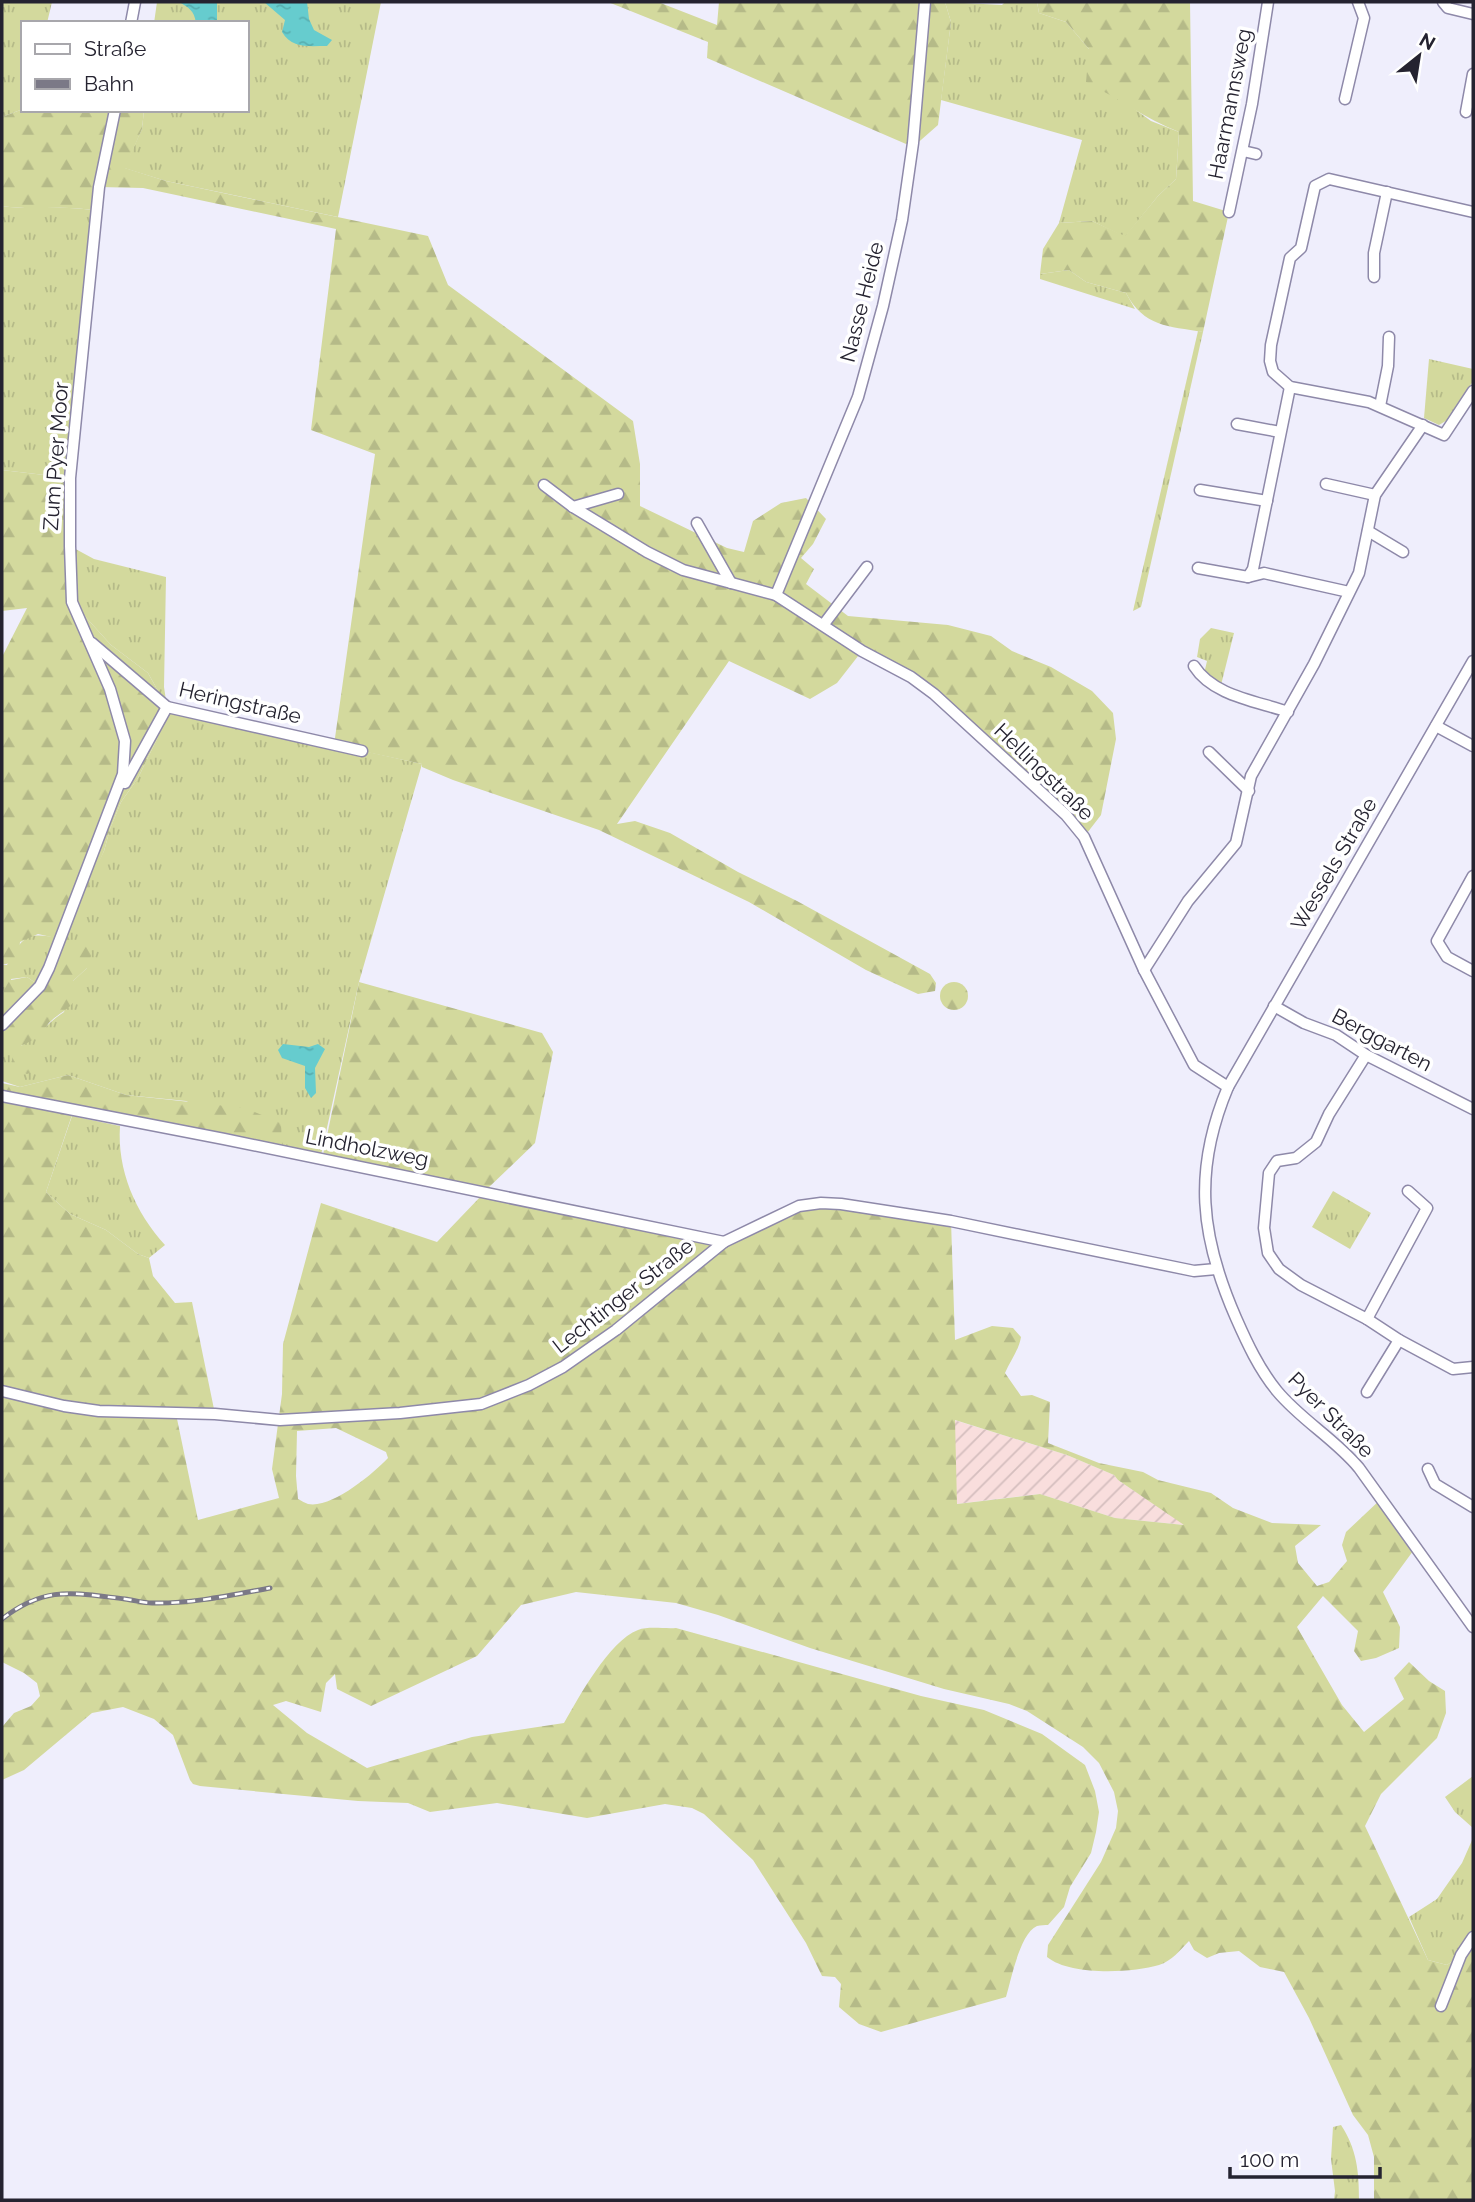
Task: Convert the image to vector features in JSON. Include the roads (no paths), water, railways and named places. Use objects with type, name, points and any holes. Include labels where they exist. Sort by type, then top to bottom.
[{"type":"street","points":[[131,21],[135,2]]},
{"type":"street","name":"Nasse Heide","points":[[776,595],[858,397],[883,306],[902,220],[913,147],[925,2]]},
{"type":"street","name":"Haarmannsweg","points":[[1229,212],[1259,66],[1268,2]]},
{"type":"street","points":[[1345,99],[1364,18],[1358,2]]},
{"type":"street","points":[[1443,2],[1448,8],[1473,14]]},
{"type":"street","points":[[1466,113],[1473,74]]},
{"type":"street","name":"Zum Pyer Moor","points":[[2,1025],[40,986],[124,774],[125,741],[110,688],[72,602],[70,478],[99,187],[114,112]]},
{"type":"street","points":[[1243,151],[1256,154]]},
{"type":"street","points":[[1473,212],[1329,178],[1315,186],[1301,248],[1290,258],[1270,345],[1273,372],[1290,387],[1380,406],[1444,435],[1473,391]]},
{"type":"street","points":[[1374,277],[1374,253],[1388,192]]},
{"type":"street","points":[[1380,406],[1388,366],[1389,337]]},
{"type":"street","points":[[1248,578],[1253,569],[1290,387]]},
{"type":"street","points":[[1237,424],[1280,432]]},
{"type":"street","points":[[1144,970],[1188,901],[1236,843],[1251,776],[1288,712],[1359,573],[1375,495],[1425,427]]},
{"type":"street","points":[[1326,484],[1375,495]]},
{"type":"street","name":"Hellingstraße","points":[[544,485],[573,507],[647,552],[683,570],[776,595],[862,650],[911,677],[934,694],[1066,815],[1084,837],[1144,970],[1194,1065],[1228,1087]]},
{"type":"street","points":[[1200,490],[1267,501]]},
{"type":"street","points":[[573,507],[618,494]]},
{"type":"street","points":[[697,523],[731,583]]},
{"type":"street","points":[[1368,531],[1403,552]]},
{"type":"street","points":[[824,624],[867,567]]},
{"type":"street","points":[[1198,568],[1248,578],[1264,573],[1349,592]]},
{"type":"street","name":"Heringstraße","points":[[89,641],[167,707],[362,751]]},
{"type":"street","name":"Wessels Straße","points":[[1228,1087],[1473,661]]},
{"type":"street","points":[[1194,666],[1201,678],[1220,690],[1288,712]]},
{"type":"street","name":"Zum Pyer Moor","points":[[116,795],[127,781],[167,707]]},
{"type":"street","points":[[1436,726],[1473,746]]},
{"type":"street","points":[[1209,752],[1249,791]]},
{"type":"street","points":[[1473,876],[1437,941],[1447,957],[1473,971]]},
{"type":"street","name":"Berggarten","points":[[1274,1006],[1304,1023],[1336,1035],[1366,1055],[1473,1109]]},
{"type":"street","points":[[1366,1055],[1329,1114],[1316,1142],[1296,1158],[1277,1161],[1269,1173],[1264,1228],[1268,1254],[1279,1269],[1301,1285],[1367,1318],[1399,1340],[1453,1369],[1473,1367]]},
{"type":"street","name":"Pyer Straße","points":[[1228,1087],[1216,1114],[1209,1143],[1203,1193],[1209,1243],[1216,1269],[1248,1346],[1279,1393],[1359,1468],[1473,1628]]},
{"type":"street","name":"Lindholzweg","points":[[2,1096],[724,1242]]},
{"type":"street","points":[[1367,1318],[1427,1208],[1408,1191]]},
{"type":"street","name":"Lechtinger Straße","points":[[2,1391],[64,1406],[99,1411],[215,1414],[280,1420],[400,1413],[481,1404],[564,1367],[599,1343],[724,1242],[799,1206],[821,1203],[841,1203],[951,1221],[1194,1271],[1216,1269]]},
{"type":"street","points":[[1367,1392],[1399,1340]]},
{"type":"street","points":[[1428,1469],[1435,1483],[1473,1507]]},
{"type":"street","points":[[1441,2006],[1461,1955],[1473,1937]]},
{"type":"water","points":[[179,2],[217,2],[217,21],[196,21],[190,10]]},
{"type":"water","points":[[264,2],[307,2],[309,19],[314,30],[332,40],[327,46],[296,44],[282,32],[285,20]]},
{"type":"water","points":[[283,1044],[309,1047],[318,1044],[325,1049],[315,1068],[316,1093],[311,1098],[305,1088],[305,1066],[282,1058],[278,1050]]},
{"type":"railway","points":[[2,1619],[32,1601],[60,1594],[167,1603],[270,1588]]}]
